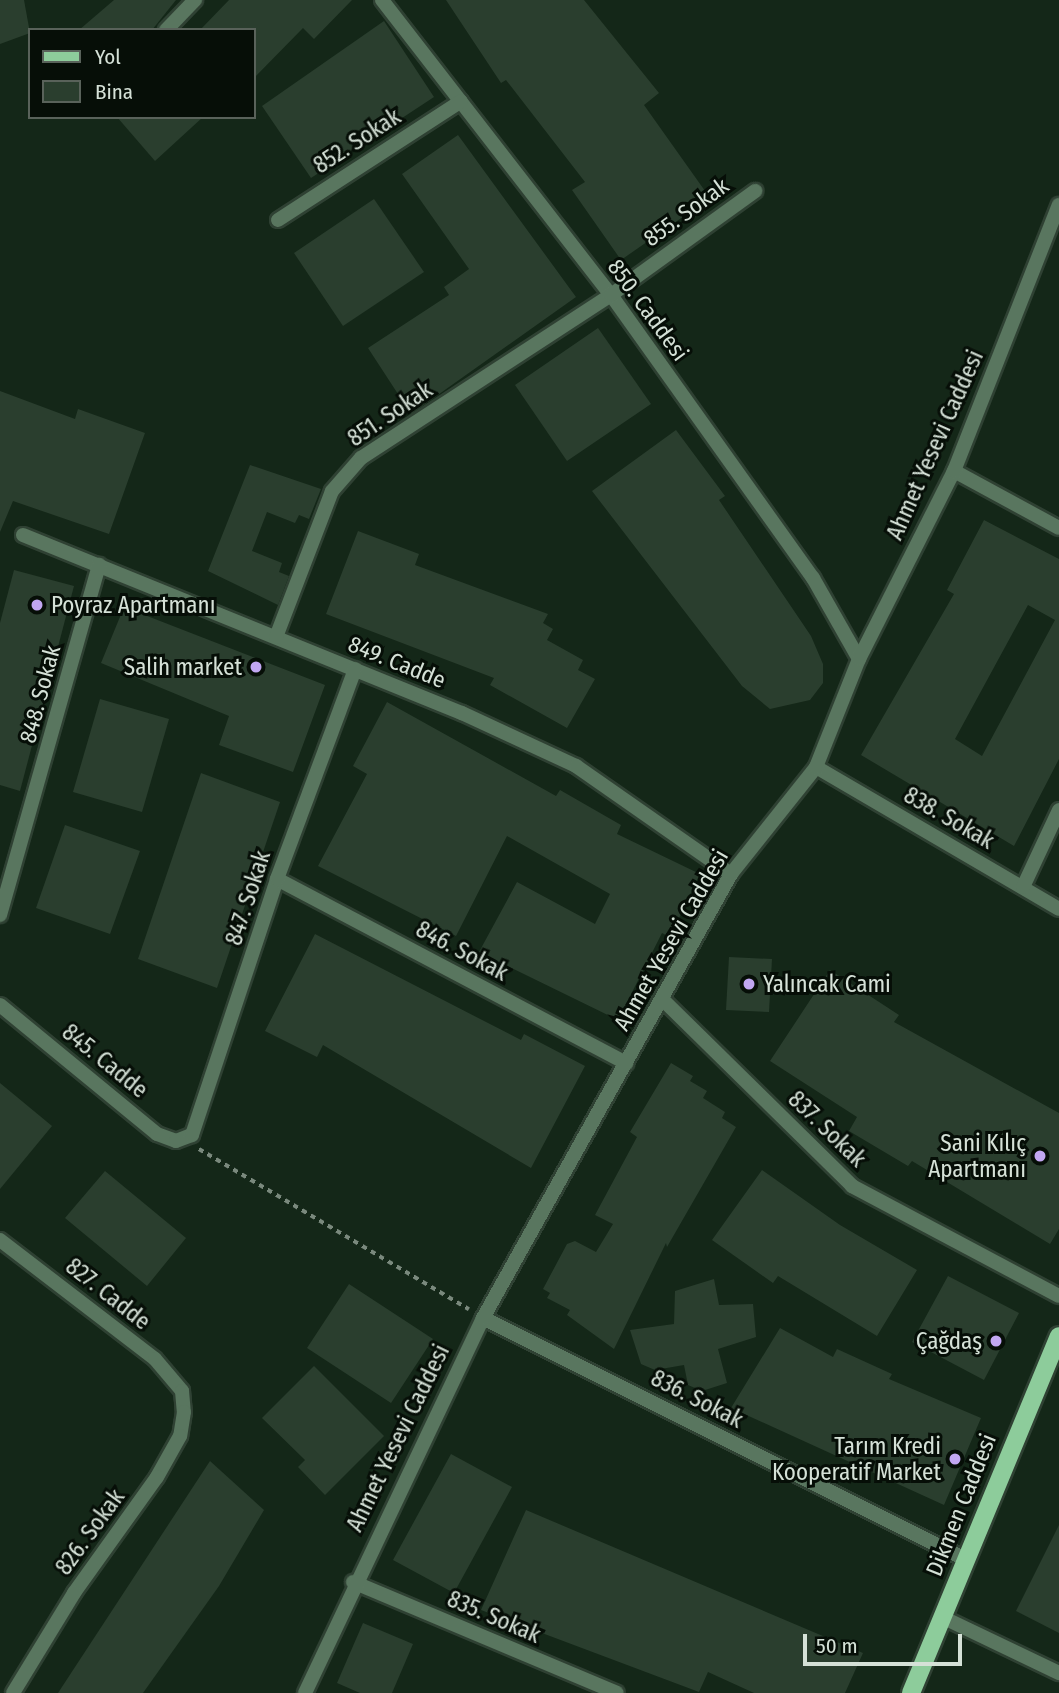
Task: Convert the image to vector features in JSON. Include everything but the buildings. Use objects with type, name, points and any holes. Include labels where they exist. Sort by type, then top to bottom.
[{"type":"main road","name":"Dikmen Caddesi","points":[[911,1693],[1059,1336]]},
{"type":"street","points":[[168,28],[195,0]]},
{"type":"street","name":"850. Caddesi","points":[[383,0],[611,295],[813,578],[859,659]]},
{"type":"street","name":"852. Sokak","points":[[278,220],[461,101]]},
{"type":"street","name":"855. Sokak","points":[[611,295],[755,191]]},
{"type":"street","name":"Ahmet Yesevi Caddesi","points":[[305,1693],[354,1582],[483,1318],[732,874],[816,767],[859,659],[954,471],[1058,212]]},
{"type":"street","name":"851. Sokak","points":[[276,637],[332,491],[361,458],[611,295]]},
{"type":"street","points":[[954,471],[1059,528]]},
{"type":"street","name":"849. Cadde","points":[[23,535],[355,669],[576,766],[732,874]]},
{"type":"street","name":"848. Sokak","points":[[0,915],[99,565]]},
{"type":"street","name":"847. Sokak","points":[[186,1139],[199,1127],[277,879],[355,669]]},
{"type":"street","name":"838. Sokak","points":[[816,767],[1059,909]]},
{"type":"street","points":[[1023,887],[1059,810]]},
{"type":"street","name":"846. Sokak","points":[[277,879],[626,1063]]},
{"type":"street","name":"837. Sokak","points":[[662,999],[852,1186],[1059,1296]]},
{"type":"street","name":"845. Cadde","points":[[0,1005],[157,1134],[186,1139]]},
{"type":"street","name":"827. Cadde","points":[[0,1240],[155,1359],[182,1391]]},
{"type":"street","name":"836. Sokak","points":[[483,1318],[965,1559]]},
{"type":"street","name":"826. Sokak","points":[[13,1693],[74,1593],[157,1477],[180,1436],[182,1391]]},
{"type":"street","name":"835. Sokak","points":[[354,1582],[617,1693]]},
{"type":"street","points":[[942,1617],[1059,1673]]},
{"type":"path","points":[[186,1139],[483,1318]]},
{"type":"place","name":"Poyraz Apartmanı","points":[[37,605]]},
{"type":"place","name":"Salih market","points":[[256,667]]},
{"type":"place","name":"Yalıncak Cami","points":[[749,984]]},
{"type":"place","name":"Sani Kılıç Apartmanı","points":[[1040,1156]]},
{"type":"place","name":"Çağdaş","points":[[996,1341]]},
{"type":"place","name":"Tarım Kredi Kooperatif Market","points":[[955,1459]]}]
